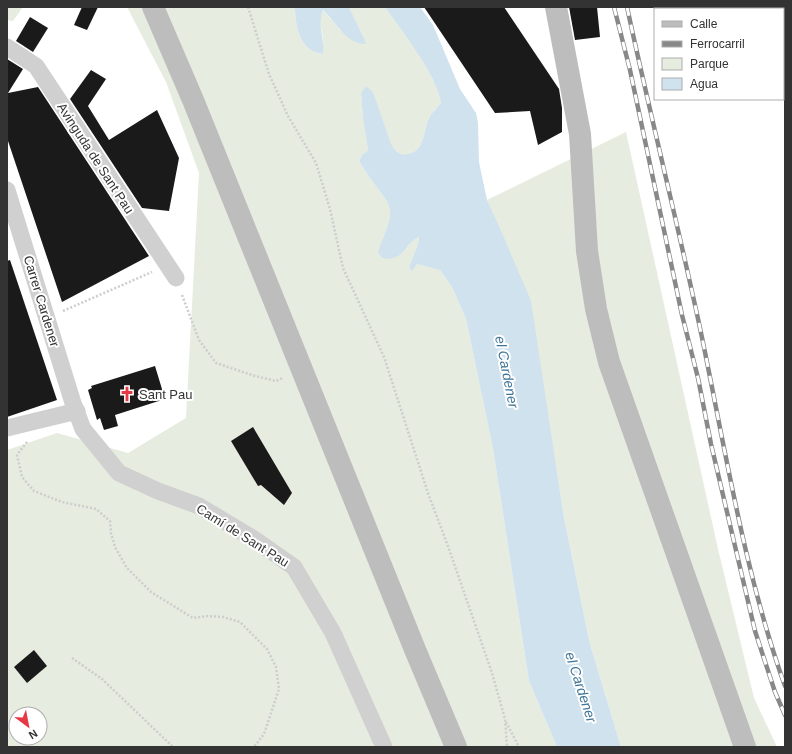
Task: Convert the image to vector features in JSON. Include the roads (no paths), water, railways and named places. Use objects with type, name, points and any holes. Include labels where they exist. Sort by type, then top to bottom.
[{"type":"main road","points":[[152,7],[193,100],[416,652],[456,747]]},
{"type":"main road","points":[[556,7],[580,134],[587,251],[598,317],[609,362],[745,747]]},
{"type":"street","name":"Avinguda de Sant Pau","points":[[7,47],[36,66],[171,272]]},
{"type":"street","name":"Carrer Cardener","points":[[7,190],[12,220],[47,317],[77,411]]},
{"type":"street","points":[[7,428],[77,411]]},
{"type":"street","name":"Camí de Sant Pau","points":[[77,411],[83,429],[120,473],[158,491],[199,506],[254,539],[294,567],[333,632],[384,747]]},
{"type":"water","points":[[295,7],[349,7],[366,44],[359,43],[347,36],[323,10],[321,16],[321,27],[323,54],[315,52],[304,43],[300,37],[296,22]]},
{"type":"water","name":"el Cardener","points":[[385,7],[420,7],[433,25],[460,89],[476,113],[478,123],[479,162],[487,200],[531,301],[564,518],[590,644],[621,747],[557,747],[529,681],[493,449],[466,319],[452,287],[440,270],[417,264],[412,271],[409,267],[418,244],[419,237],[413,240],[403,252],[395,258],[382,258],[378,252],[388,225],[390,210],[386,199],[359,161],[362,155],[368,150],[361,93],[366,86],[373,92],[391,144],[400,154],[408,154],[418,149],[423,139],[429,118],[441,103],[438,91],[426,66]]},
{"type":"railway","points":[[614,7],[630,70],[682,315],[698,378],[711,444],[755,631],[775,692],[785,715]]},
{"type":"railway","points":[[627,7],[700,328],[736,509],[758,599],[785,686]]},
{"type":"place","name":"Sant Pau","points":[[127,394]]}]
